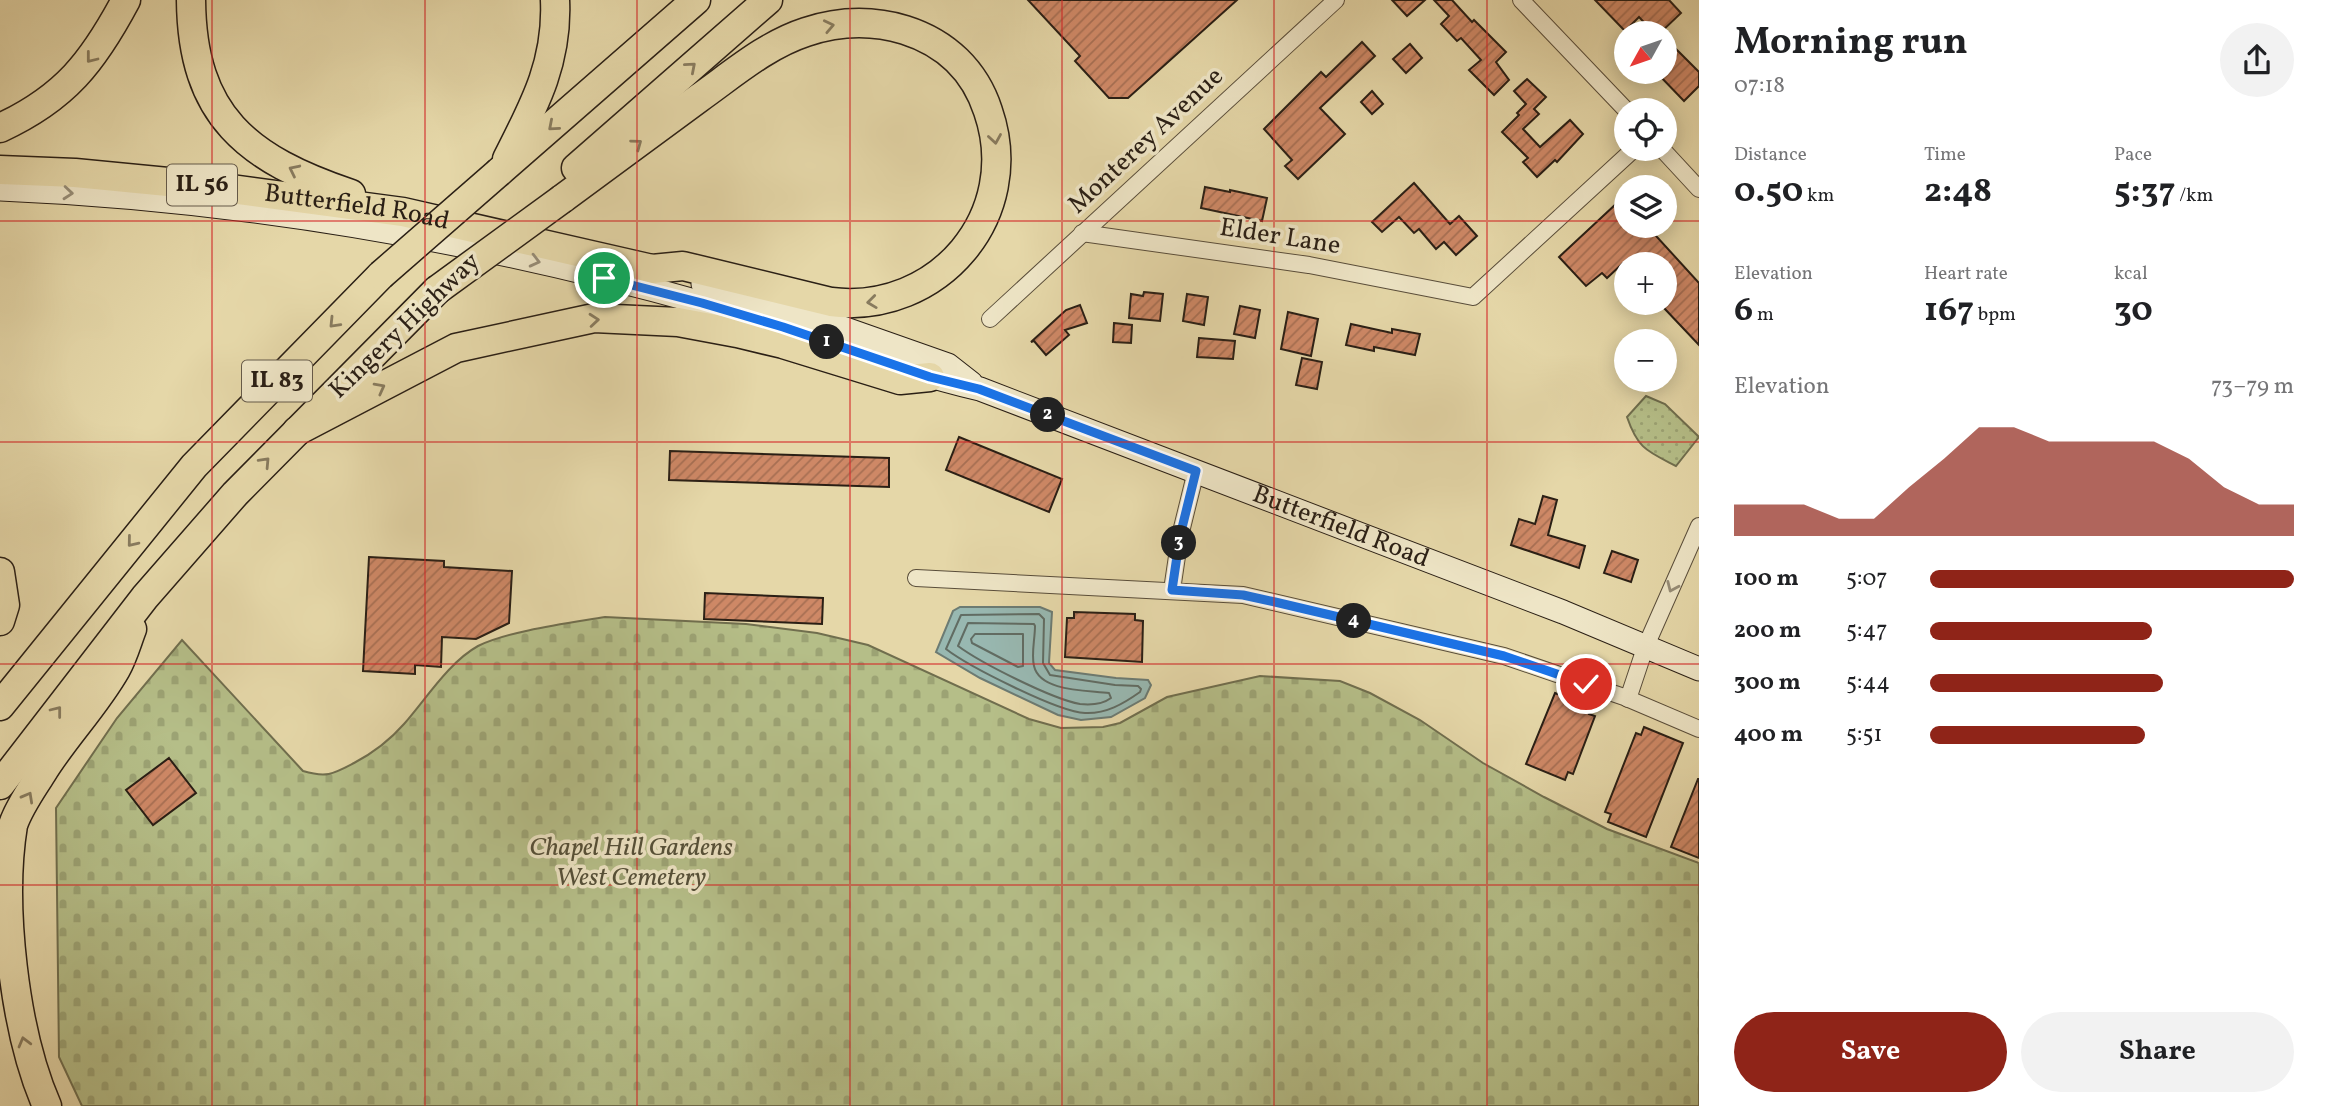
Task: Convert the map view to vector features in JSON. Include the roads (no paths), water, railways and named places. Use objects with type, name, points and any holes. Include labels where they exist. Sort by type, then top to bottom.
[{"type":"highway","points":[[0,128],[57,94],[76,77],[97,53],[126,0]]},
{"type":"highway","points":[[191,0],[193,42],[201,73],[210,95],[236,134],[254,149],[325,185],[403,212]]},
{"type":"highway","points":[[499,172],[539,97],[547,74],[554,42],[555,0]]},
{"type":"highway","name":"Kingery Highway","points":[[0,706],[194,466],[381,275],[696,0]]},
{"type":"highway","points":[[555,196],[768,0]]},
{"type":"highway","points":[[555,196],[756,56],[793,37],[834,24],[860,22],[889,25],[920,35],[945,50],[965,67],[981,91],[997,144],[993,192],[983,219],[969,244],[925,285],[886,300],[851,304],[831,302],[683,266],[652,269]]},
{"type":"highway","name":"Butterfield Road","points":[[0,170],[75,173],[209,186],[403,212],[652,269]]},
{"type":"highway","name":"Kingery Highway","points":[[0,785],[145,597],[235,494],[437,290],[555,196]]},
{"type":"highway","points":[[297,431],[456,348],[594,318],[690,324],[783,344],[900,380],[930,377]]},
{"type":"highway","points":[[0,572],[5,605],[0,621]]},
{"type":"highway","points":[[47,1106],[32,1071],[15,1009],[7,965],[2,915],[6,848],[14,823],[42,772],[117,668],[145,597]]},
{"type":"main road","name":"Butterfield Road","points":[[0,189],[277,212],[374,227],[505,253],[714,306],[930,377],[979,389],[1563,612],[1699,669]]},
{"type":"main road","name":"Butterfield Road","points":[[652,269],[786,308],[947,365],[979,389]]},
{"type":"street","name":"Monterey Avenue","points":[[990,319],[1336,0]]},
{"type":"street","points":[[1521,0],[1615,98]]},
{"type":"street","name":"Elder Lane","points":[[1083,233],[1309,265],[1473,297],[1621,161]]},
{"type":"street","points":[[1673,161],[1699,190]]},
{"type":"street","points":[[1172,590],[1180,536],[1196,471]]},
{"type":"street","points":[[1628,699],[1645,648],[1699,526]]},
{"type":"street","points":[[916,578],[1243,595],[1504,656],[1628,699],[1699,729]]},
{"type":"water","points":[[960,607],[1040,607],[1052,612],[1049,663],[1055,670],[1148,680],[1151,685],[1145,698],[1111,717],[1081,720],[1058,715],[980,678],[936,652],[953,611]]},
{"type":"park label","name":"Chapel Hill Gardens West Cemetery","points":[[631,863]]}]
